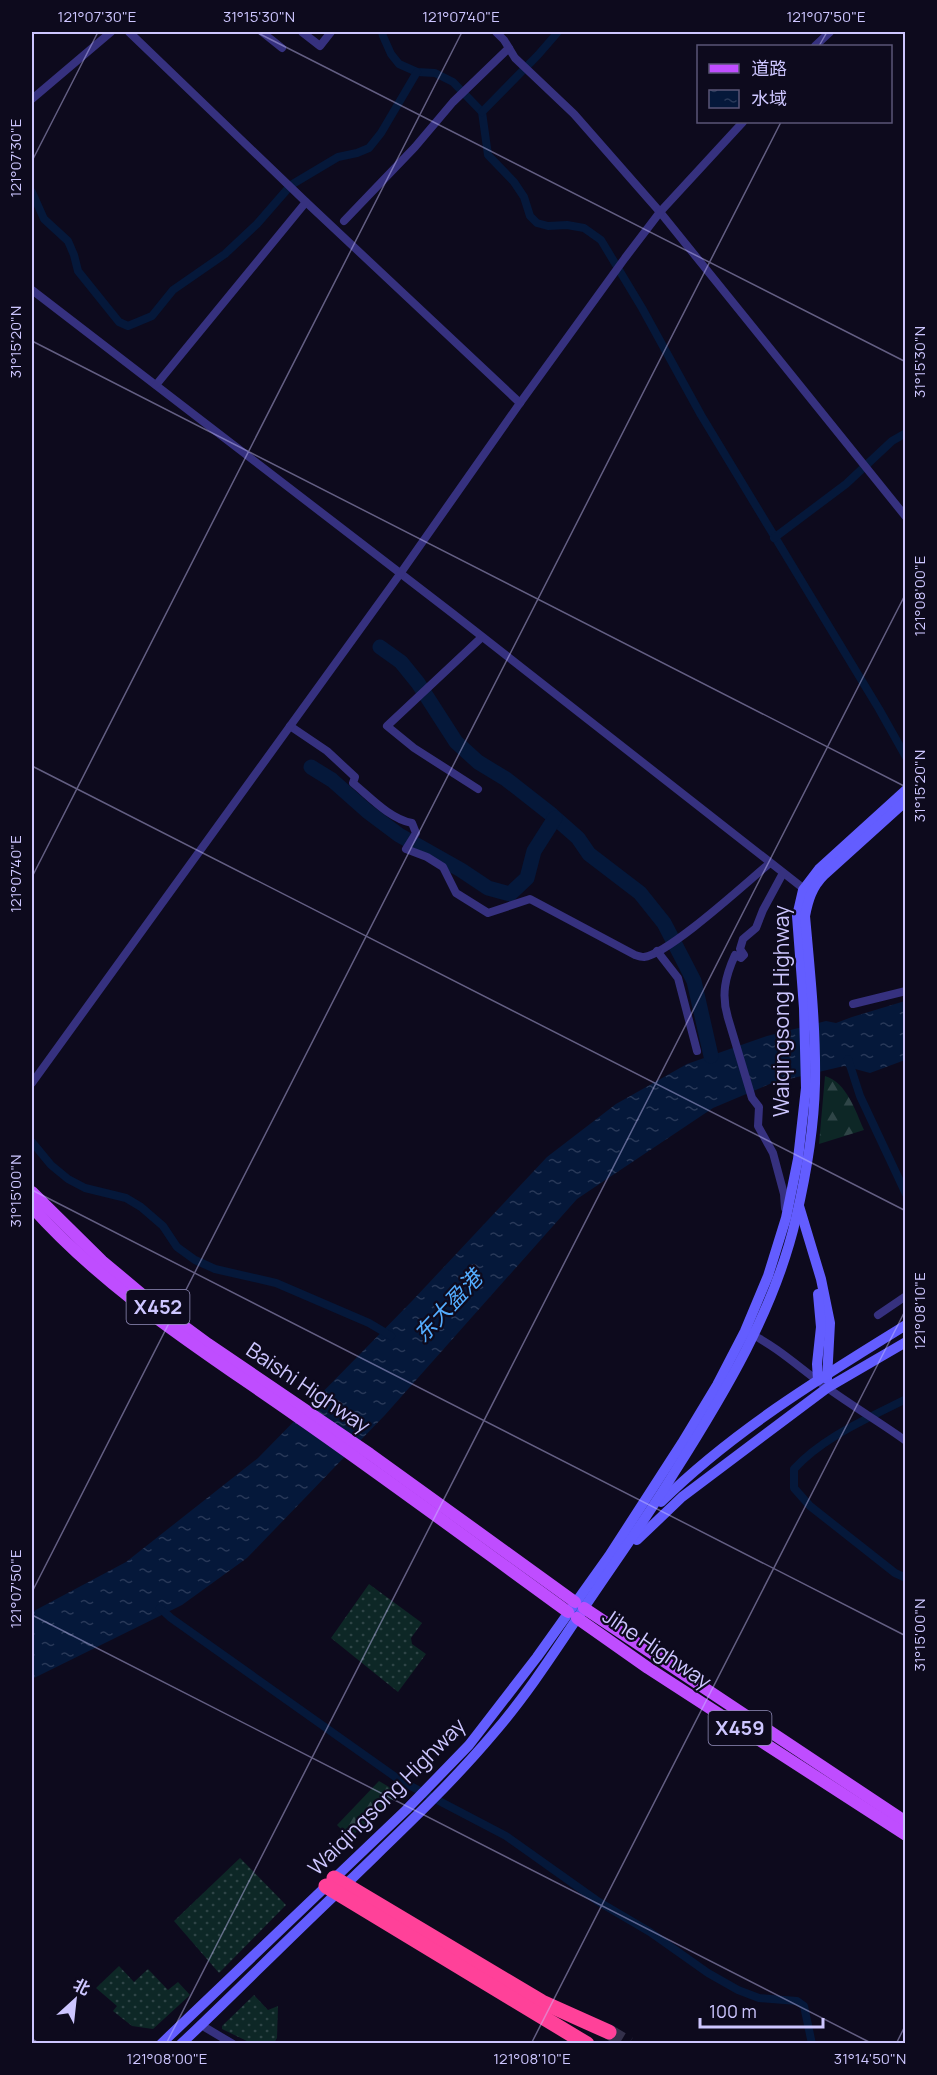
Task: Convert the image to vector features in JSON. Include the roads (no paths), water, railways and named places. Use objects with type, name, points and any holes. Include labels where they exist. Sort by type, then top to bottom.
[{"type":"highway","points":[[335,1885],[542,2002],[609,2032]]},
{"type":"highway","points":[[335,1885],[587,2043]]},
{"type":"main road","name":"Waiqingsong Highway","points":[[161,2043],[335,1885],[416,1818],[514,1709],[576,1610],[616,1553],[749,1333],[777,1280],[794,1201],[807,1161],[810,1088],[808,1009],[797,916],[819,869],[906,790]]},
{"type":"main road","name":"Waiqingsong Highway","points":[[807,892],[906,801]]},
{"type":"main road","name":"Baishi Highway","points":[[32,1192],[94,1254],[151,1302],[296,1410],[367,1458],[576,1610]]},
{"type":"main road","points":[[794,1201],[821,1280],[830,1323],[824,1380]]},
{"type":"main road","name":"Baishi Highway","points":[[32,1207],[91,1267],[136,1304],[220,1365],[296,1410]]},
{"type":"main road","points":[[791,1218],[817,1288],[821,1327],[817,1364],[824,1380]]},
{"type":"main road","name":"Waiqingsong Highway","points":[[616,1553],[675,1489],[724,1448],[770,1412],[824,1380],[906,1325]]},
{"type":"main road","name":"Waiqingsong Highway","points":[[646,1518],[725,1390],[749,1333]]},
{"type":"main road","name":"Waiqingsong Highway","points":[[616,1553],[824,1380],[906,1342]]},
{"type":"main road","name":"Waiqingsong Highway","points":[[181,2043],[201,2025],[469,1745],[576,1610]]},
{"type":"main road","name":"Jihe Highway","points":[[576,1610],[906,1822]]},
{"type":"main road","name":"Jihe Highway","points":[[576,1610],[668,1680],[906,1835]]},
{"type":"street","points":[[32,99],[111,32]]},
{"type":"street","points":[[129,32],[304,201],[519,403]]},
{"type":"street","points":[[262,32],[282,48]]},
{"type":"street","points":[[302,32],[320,46],[331,32]]},
{"type":"street","points":[[496,32],[515,58],[574,114],[660,212],[855,457],[906,517]]},
{"type":"street","points":[[816,45],[830,32]]},
{"type":"street","points":[[344,221],[415,147],[453,102],[509,48]]},
{"type":"street","points":[[32,1083],[625,258],[660,212],[742,123]]},
{"type":"street","points":[[156,385],[304,201]]},
{"type":"street","points":[[34,292],[482,637],[807,892]]},
{"type":"street","points":[[478,789],[407,744],[387,726],[482,637]]},
{"type":"street","points":[[290,726],[347,767],[355,777],[353,783],[361,790],[401,821],[412,823],[416,833],[406,849],[427,857],[443,867],[456,892],[488,913],[530,899],[635,955],[644,957],[681,936],[770,863]]},
{"type":"street","points":[[783,873],[756,928],[743,939],[740,949],[743,957],[735,955],[727,975],[724,1005],[752,1098],[759,1107],[758,1126],[773,1153],[791,1218]]},
{"type":"street","points":[[661,949],[678,978],[697,1051]]},
{"type":"street","points":[[854,1004],[906,991]]},
{"type":"street","points":[[878,1316],[906,1296]]},
{"type":"street","points":[[749,1333],[824,1380],[906,1441]]},
{"type":"street","points":[[201,2025],[233,2043]]},
{"type":"water","name":"东大盈港","points":[[905,1001],[905,1060],[870,1073],[844,1066],[772,1083],[713,1108],[577,1199],[385,1415],[247,1558],[182,1605],[32,1679],[32,1612],[126,1562],[258,1458],[412,1301],[547,1157],[616,1104],[687,1064],[767,1036],[826,1021],[836,1023]]},
{"type":"waterway","points":[[382,32],[391,54],[399,64],[417,72],[435,73],[453,82],[482,112],[488,155],[514,182],[524,197],[530,216],[537,223],[548,226],[567,225],[584,228],[601,240],[642,308],[701,415],[906,757]]},
{"type":"waterway","points":[[482,112],[558,32]]},
{"type":"waterway","points":[[32,192],[44,219],[68,241],[78,271],[119,322],[128,326],[152,316],[173,290],[225,254],[257,224],[291,185],[338,157],[369,148],[381,133],[417,72]]},
{"type":"waterway","points":[[774,538],[846,484],[892,441],[906,433]]},
{"type":"waterway","points":[[380,647],[401,662],[418,683],[456,742],[478,762],[506,779],[552,815],[578,838],[589,854],[640,893],[664,923],[694,981],[711,1056]]},
{"type":"waterway","points":[[311,767],[332,780],[399,835],[488,888],[510,894],[527,878],[534,851],[555,818]]},
{"type":"waterway","points":[[848,1059],[860,1096],[906,1194]]},
{"type":"waterway","points":[[32,1142],[51,1165],[68,1179],[85,1188],[126,1198],[141,1207],[163,1226],[177,1247],[195,1260],[215,1269],[276,1283],[369,1323],[391,1336]]},
{"type":"waterway","points":[[906,1399],[832,1438],[818,1447],[794,1469],[794,1488],[810,1506],[895,1573],[906,1578]]},
{"type":"waterway","points":[[160,1608],[401,1781],[506,1836],[599,1902],[650,1932],[708,1973],[738,1990],[759,1998],[797,2001],[804,2006],[812,2044]]},
{"type":"tunnel","points":[[609,2032],[629,2044]]}]
